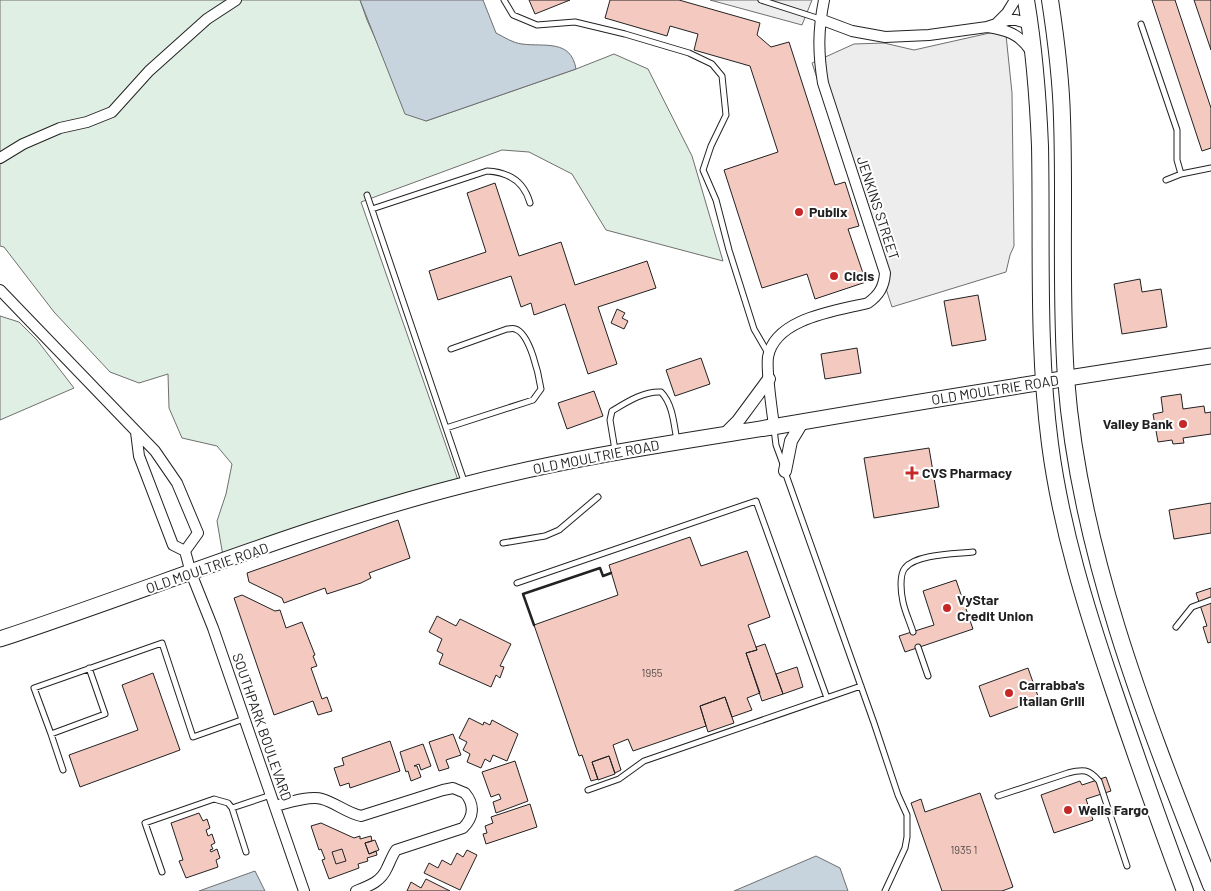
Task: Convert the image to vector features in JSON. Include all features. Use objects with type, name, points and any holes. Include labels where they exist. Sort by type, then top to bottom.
[{"type":"main road","points":[[1026,0],[1034,56],[1040,147],[1040,331],[1043,382],[1059,501],[1079,584],[1100,651],[1184,891]]},
{"type":"main road","points":[[1050,0],[1060,76],[1062,116],[1066,378],[1077,470],[1099,565],[1123,644],[1168,775],[1211,885]]},
{"type":"main road","points":[[1030,24],[1045,41],[1060,76]]},
{"type":"main road","name":"OLD MOULTRIE ROAD","points":[[0,639],[399,503],[466,484],[677,441],[1211,356]]},
{"type":"main road","points":[[1100,651],[1123,644]]},
{"type":"main road","points":[[1196,848],[1211,866]]},
{"type":"main road","points":[[1172,891],[1176,867]]},
{"type":"street","points":[[0,158],[23,144],[60,128],[87,122],[112,112],[149,71],[207,18],[236,0]]},
{"type":"street","points":[[824,0],[820,19],[852,30],[885,38],[929,35],[1016,20],[1030,24]]},
{"type":"street","points":[[992,25],[1007,13],[1015,0]]},
{"type":"street","name":"JENKINS STREET","points":[[769,355],[779,336],[788,327],[807,319],[868,303],[876,297],[884,282],[885,273],[823,83],[819,59],[818,37],[820,19]]},
{"type":"street","points":[[992,25],[1015,34],[1024,41],[1034,56]]},
{"type":"street","points":[[0,290],[155,451],[177,483],[198,533],[185,551],[173,545],[138,456],[136,432]]},
{"type":"street","points":[[769,355],[769,379],[774,426]]},
{"type":"street","points":[[725,434],[738,421],[769,379]]},
{"type":"street","points":[[785,471],[791,441],[803,421]]},
{"type":"street","name":"SOUTHPARK BOULEVARD","points":[[185,551],[191,573],[304,891]]},
{"type":"street","points":[[275,806],[320,798],[351,814],[361,816],[443,790],[453,788],[465,793],[472,806],[472,812],[470,819],[463,828],[396,850],[391,857],[385,874],[378,881],[356,891]]},
{"type":"lane","points":[[504,0],[513,15],[537,25],[575,22],[625,34],[689,53],[712,64],[722,76],[726,115],[711,146],[703,170],[716,200],[754,329],[769,355]]},
{"type":"lane","points":[[761,0],[820,19]]},
{"type":"lane","points":[[1141,24],[1177,130],[1177,160],[1181,174]]},
{"type":"lane","points":[[1166,180],[1181,174],[1211,168]]},
{"type":"lane","points":[[372,209],[487,171],[499,171],[515,178],[523,187],[530,202]]},
{"type":"lane","points":[[367,194],[466,484]]},
{"type":"lane","points":[[446,428],[533,400],[541,389],[528,344],[524,335],[516,329],[507,329],[451,350]]},
{"type":"lane","points":[[615,453],[610,420],[612,411],[628,401],[653,392],[661,392],[666,397],[672,414],[677,441]]},
{"type":"lane","points":[[774,426],[776,445],[907,821],[905,848],[885,891]]},
{"type":"lane","points":[[503,543],[545,536],[559,530],[598,497]]},
{"type":"lane","points":[[517,583],[756,501],[827,698]]},
{"type":"lane","points":[[913,632],[903,602],[901,583],[903,569],[910,563],[925,558],[973,552]]},
{"type":"lane","points":[[1176,627],[1192,606],[1211,600]]},
{"type":"lane","points":[[64,770],[34,688],[162,643],[193,737],[244,719]]},
{"type":"lane","points":[[918,647],[928,676]]},
{"type":"lane","points":[[51,734],[105,714],[89,668]]},
{"type":"lane","points":[[588,790],[619,779],[644,761],[861,686]]},
{"type":"lane","points":[[998,796],[1073,772],[1086,771],[1093,773],[1099,781],[1127,866]]},
{"type":"lane","points":[[232,808],[271,795]]},
{"type":"lane","points":[[162,872],[145,823],[214,799],[228,803],[232,808],[246,852]]},
{"type":"green space","points":[[0,0],[360,0],[384,58],[426,121],[614,54],[648,69],[692,156],[723,261],[606,230],[572,174],[529,152],[502,150],[361,202],[458,480],[223,556],[217,521],[226,494],[232,464],[217,446],[182,438],[169,408],[168,374],[139,383],[110,372],[54,312],[4,247],[0,246]]},
{"type":"green space","points":[[0,316],[19,322],[37,340],[74,388],[0,420]]},
{"type":"shaded area","points":[[360,0],[483,0],[496,33],[519,43],[556,46],[563,49],[573,59],[576,69],[426,121],[405,114]]},
{"type":"shaded area","points":[[710,0],[812,0],[802,25]]},
{"type":"shaded area","points":[[994,32],[1006,35],[1012,93],[1014,246],[1006,272],[892,307],[812,63],[854,44],[884,43],[914,50]]},
{"type":"shaded area","points":[[816,856],[840,868],[848,891],[734,891]]},
{"type":"shaded area","points":[[255,871],[265,891],[199,891]]},
{"type":"building","points":[[529,0],[570,0],[535,14]]},
{"type":"building","points":[[610,0],[679,0],[760,23],[757,35],[771,47],[789,42],[835,185],[845,182],[859,226],[848,229],[866,282],[815,299],[807,274],[762,288],[724,170],[778,152],[750,66],[694,50],[698,34],[670,26],[667,36],[605,18]]},
{"type":"building","points":[[1152,0],[1175,0],[1211,108],[1211,148],[1202,151]]},
{"type":"building","points":[[1194,0],[1211,0],[1211,50]]},
{"type":"building","points":[[495,183],[519,256],[561,242],[575,285],[647,261],[656,288],[598,307],[617,364],[588,374],[565,304],[534,315],[531,303],[521,307],[511,276],[438,300],[429,271],[486,252],[467,193]]},
{"type":"building","points":[[1140,279],[1142,292],[1161,289],[1167,327],[1122,334],[1114,284]]},
{"type":"building","points":[[978,295],[986,340],[952,346],[944,301]]},
{"type":"building","points":[[617,309],[625,313],[622,318],[628,321],[624,329],[611,323]]},
{"type":"building","points":[[857,348],[861,373],[825,379],[821,354]]},
{"type":"building","points":[[701,358],[710,384],[675,396],[666,370]]},
{"type":"building","points":[[594,391],[603,416],[567,429],[558,403]]},
{"type":"building","name":"Valley Bank","points":[[1181,394],[1183,409],[1204,406],[1205,413],[1211,412],[1211,434],[1183,438],[1184,443],[1173,444],[1172,440],[1158,442],[1153,414],[1163,412],[1161,397]]},
{"type":"building","name":"CVS Pharmacy","points":[[929,448],[939,507],[874,518],[864,458]]},
{"type":"building","points":[[1211,503],[1211,533],[1174,539],[1169,510]]},
{"type":"building","points":[[398,520],[410,558],[369,573],[371,578],[361,583],[327,594],[325,588],[284,603],[282,598],[249,582],[247,573]]},
{"type":"building","points":[[690,537],[701,566],[747,551],[770,617],[748,625],[757,650],[746,653],[760,693],[747,698],[752,710],[732,717],[725,697],[700,706],[706,726],[633,751],[628,739],[613,745],[621,770],[615,773],[609,756],[592,762],[598,779],[591,781],[582,755],[579,756],[534,625],[618,595],[609,565]]},
{"type":"building","name":"VyStar Credit Union","points":[[956,580],[973,629],[905,652],[899,636],[934,625],[923,591]]},
{"type":"building","points":[[1211,588],[1211,642],[1208,643],[1203,627],[1207,626],[1196,593]]},
{"type":"building","points":[[242,595],[275,611],[280,610],[286,628],[302,622],[315,655],[313,656],[317,666],[311,668],[322,699],[327,697],[332,711],[318,715],[313,701],[274,715],[234,598]]},
{"type":"building","points":[[437,616],[456,626],[460,619],[511,644],[500,666],[504,667],[500,678],[496,675],[491,687],[439,664],[443,654],[437,651],[442,639],[429,632]]},
{"type":"building","points":[[765,644],[783,694],[762,701],[746,653],[757,650],[756,647]]},
{"type":"building","points":[[797,667],[803,687],[783,694],[776,674]]},
{"type":"building","name":"Carrabba's Italian Grill","points":[[1028,668],[1039,699],[990,717],[979,686]]},
{"type":"building","points":[[153,673],[180,750],[80,787],[69,755],[138,730],[122,685]]},
{"type":"building","points":[[725,697],[734,723],[708,732],[700,706]]},
{"type":"building","points":[[469,718],[483,725],[484,722],[490,725],[492,720],[518,734],[507,761],[493,755],[490,762],[485,759],[481,768],[467,762],[470,754],[463,750],[467,742],[459,738]]},
{"type":"building","points":[[453,734],[461,755],[446,760],[449,768],[439,771],[429,742]]},
{"type":"building","points":[[390,741],[400,771],[350,788],[349,783],[340,786],[334,768],[344,765],[342,758]]},
{"type":"building","points":[[423,744],[431,766],[421,770],[419,764],[414,766],[417,766],[421,777],[411,781],[400,752]]},
{"type":"building","points":[[609,756],[615,774],[598,780],[592,762]]},
{"type":"building","points":[[515,761],[528,801],[496,813],[493,802],[501,799],[499,794],[491,797],[482,772]]},
{"type":"building","name":"Wells Fargo","points":[[1106,777],[1111,791],[1086,799],[1093,820],[1054,833],[1041,795],[1080,781],[1082,785]]},
{"type":"building","points":[[980,793],[1013,887],[1002,891],[942,891],[911,803],[921,799],[925,812]]},
{"type":"building","points":[[530,804],[537,827],[486,844],[483,834],[487,833],[485,826],[493,823],[491,817]]},
{"type":"building","points":[[199,813],[203,821],[207,819],[210,828],[206,830],[208,836],[212,834],[215,843],[211,845],[213,849],[210,850],[211,852],[217,849],[220,858],[216,860],[218,867],[186,878],[179,861],[183,860],[171,823]]},
{"type":"building","points":[[321,823],[354,838],[360,836],[360,839],[371,836],[372,841],[365,843],[369,854],[376,851],[377,855],[367,858],[368,861],[358,864],[359,868],[329,879],[322,860],[325,859],[321,849],[319,850],[311,826]]},
{"type":"building","points":[[375,840],[379,850],[369,854],[365,843]]},
{"type":"building","points":[[342,849],[346,861],[336,864],[332,852]]},
{"type":"building","points":[[467,850],[477,855],[460,890],[424,873],[429,863],[438,868],[442,860],[451,865],[457,853],[463,857]]},
{"type":"building","points":[[426,879],[450,891],[407,891],[411,882],[421,888]]},
{"type":"wall","points":[[534,625],[523,594],[600,568],[603,576],[611,573]]},
{"type":"place","name":"Publix","points":[[799,212]]},
{"type":"place","name":"Cicis","points":[[834,276]]},
{"type":"place","name":"Valley Bank","points":[[1183,424]]},
{"type":"place","name":"CVS Pharmacy","points":[[912,473]]},
{"type":"place","name":"VyStar Credit Union","points":[[947,608]]},
{"type":"place","name":"Carrabba's Italian Grill","points":[[1009,693]]},
{"type":"place","name":"Wells Fargo","points":[[1068,810]]}]
